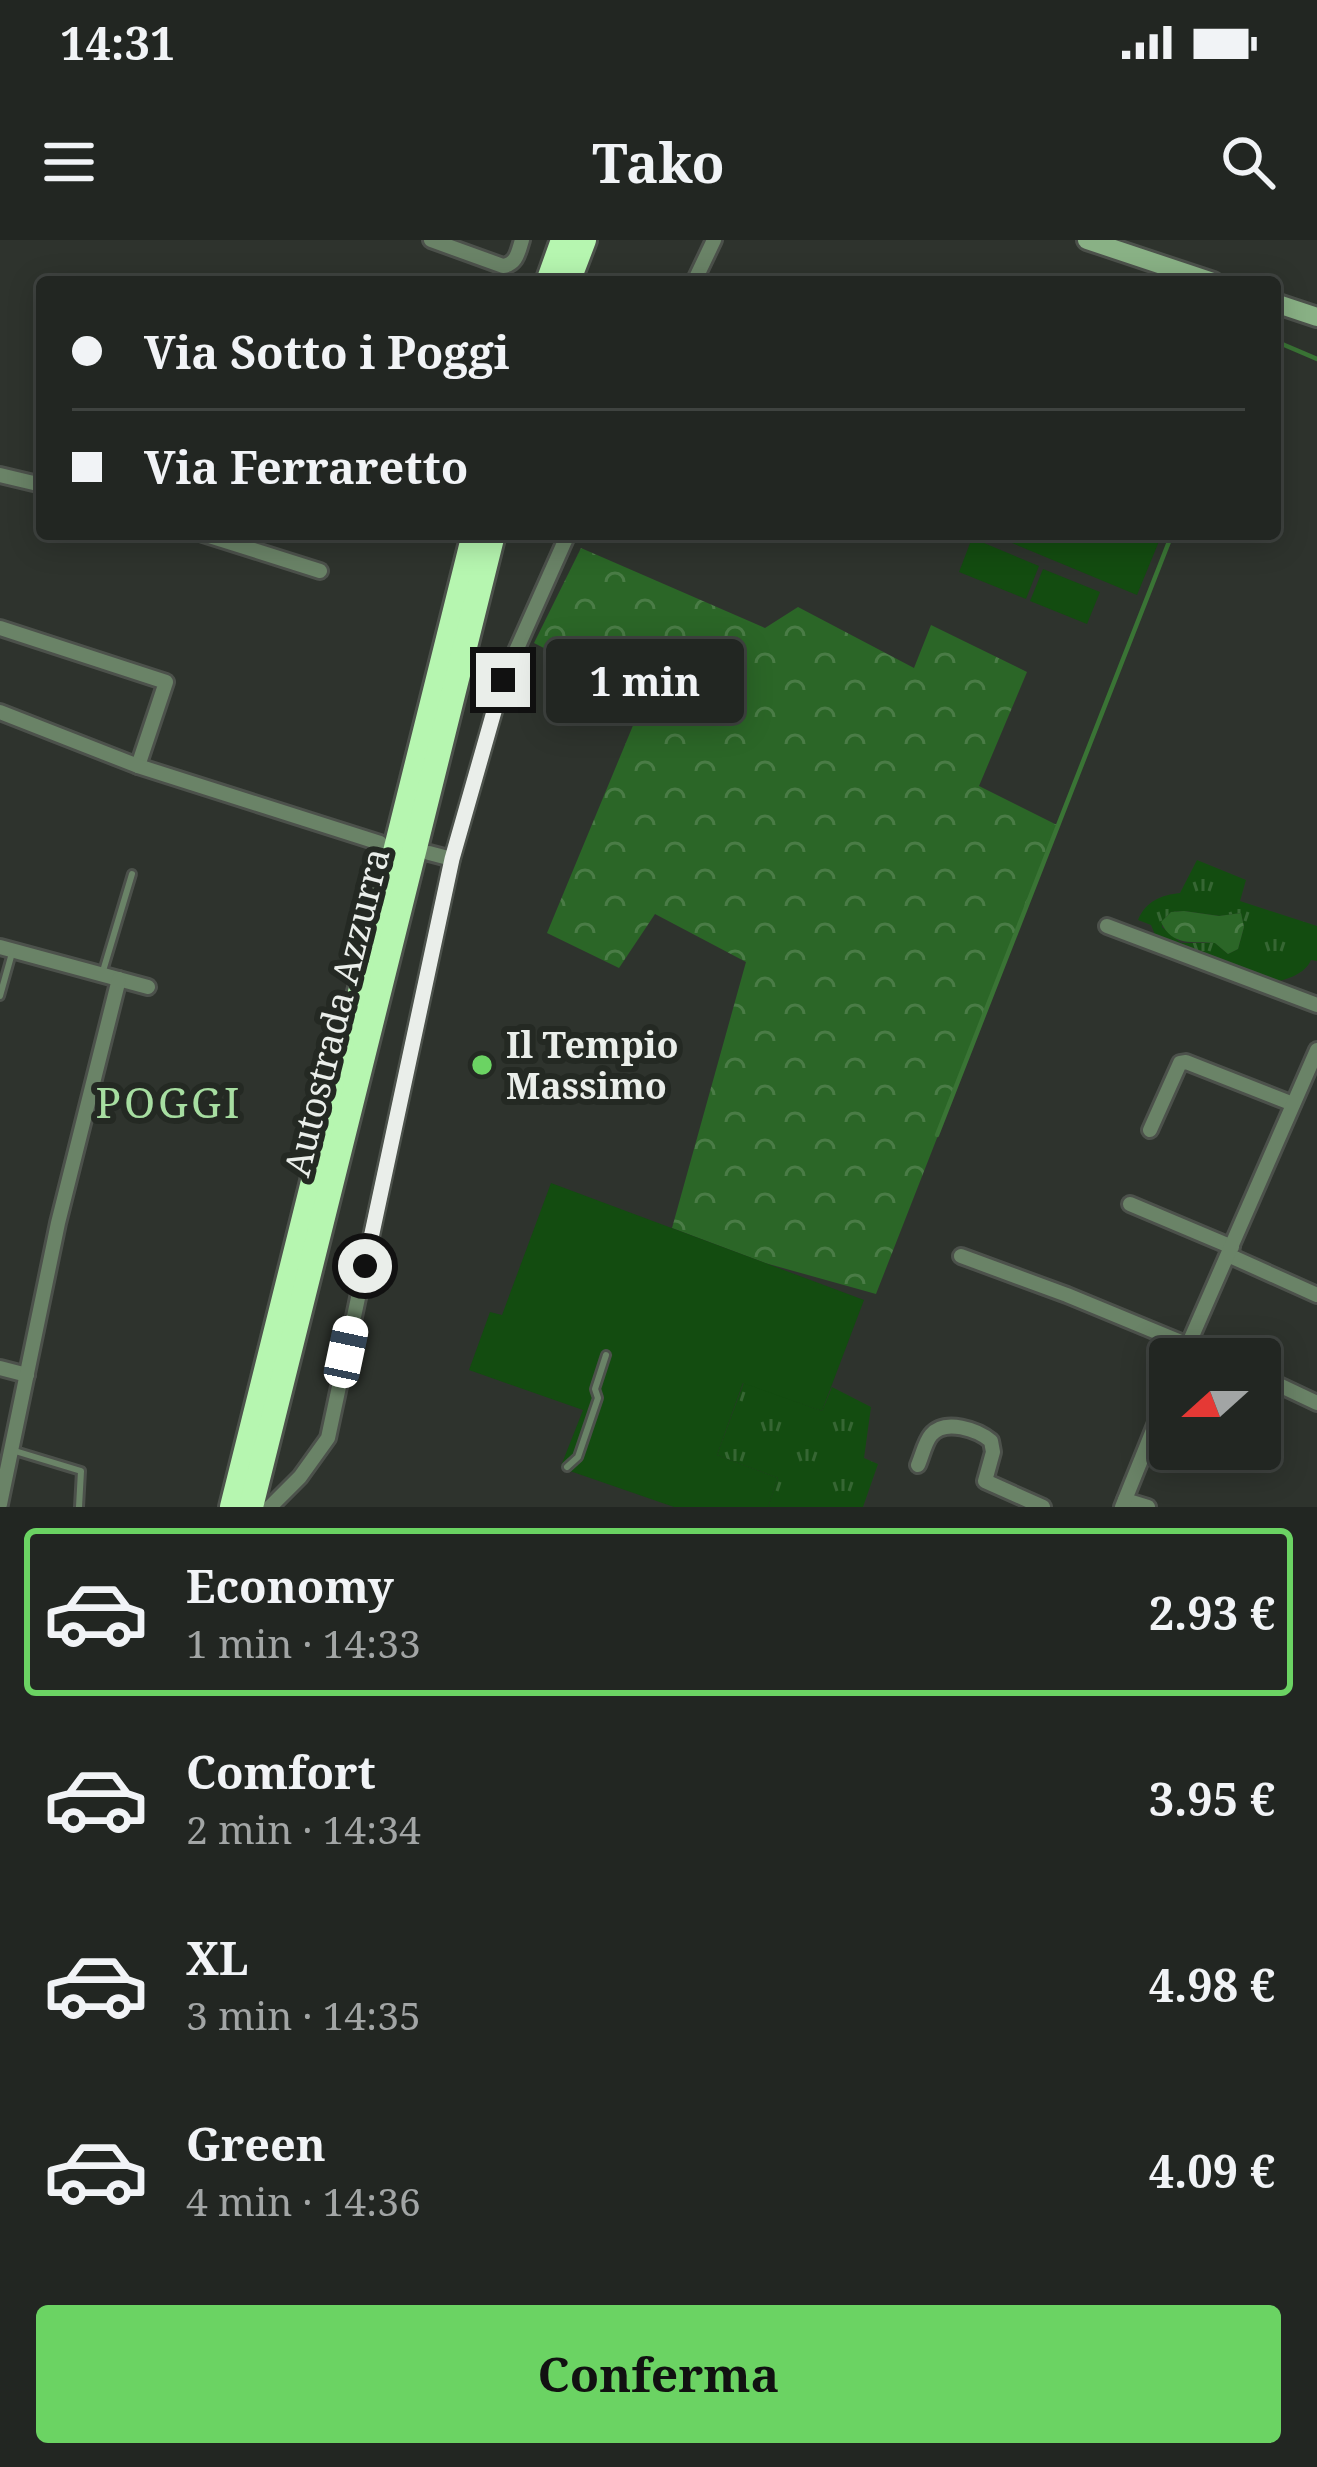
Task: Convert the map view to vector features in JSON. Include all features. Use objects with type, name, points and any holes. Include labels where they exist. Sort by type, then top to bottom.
[{"type":"highway","points":[[550,276],[563,240]]},
{"type":"highway","points":[[570,276],[584,240]]},
{"type":"highway","name":"Autostrada Azzurra","points":[[251,1507],[257,1442],[472,540]]},
{"type":"highway","name":"Autostrada Azzurra","points":[[232,1507],[257,1442],[491,540]]},
{"type":"main road","points":[[1087,240],[1195,276]]},
{"type":"main road","points":[[1281,305],[1317,317]]},
{"type":"street","points":[[431,240],[503,266],[515,261],[523,240]]},
{"type":"street","points":[[697,276],[714,240]]},
{"type":"street","points":[[0,475],[36,484]]},
{"type":"street","points":[[222,540],[320,571]]},
{"type":"street","points":[[270,1507],[300,1477],[328,1438],[452,859],[503,680],[565,540]]},
{"type":"street","points":[[0,628],[166,682],[138,766]]},
{"type":"street","points":[[0,712],[138,766],[380,843]]},
{"type":"street","points":[[429,853],[452,859]]},
{"type":"street","points":[[1107,926],[1317,1005]]},
{"type":"street","points":[[6,949],[148,988]]},
{"type":"street","points":[[0,1504],[58,1223],[119,979]]},
{"type":"street","points":[[1190,1338],[1317,1050]]},
{"type":"street","points":[[1150,1130],[1180,1063],[1293,1104]]},
{"type":"street","points":[[1130,1204],[1317,1295]]},
{"type":"street","points":[[961,1256],[1175,1338]]},
{"type":"street","points":[[0,1368],[27,1375]]},
{"type":"street","points":[[1281,1386],[1317,1402]]},
{"type":"street","points":[[918,1465],[931,1435],[940,1428],[982,1433],[991,1441],[993,1452],[985,1481],[1043,1507]]},
{"type":"street","points":[[1148,1507],[1123,1503],[1149,1439]]},
{"type":"lane","points":[[102,974],[132,874]]},
{"type":"lane","points":[[0,996],[6,949]]},
{"type":"lane","points":[[567,1467],[578,1457],[598,1398],[595,1389],[606,1355]]},
{"type":"lane","points":[[11,1450],[81,1471],[80,1507]]},
{"type":"green space","points":[[971,540],[1039,566],[1026,599],[959,572]]},
{"type":"green space","points":[[1004,540],[1160,540],[1137,595]]},
{"type":"green space","points":[[581,548],[765,628],[798,607],[914,668],[931,625],[1027,672],[979,786],[1059,826],[876,1294],[765,1263],[672,1228],[746,962],[655,914],[619,968],[547,933],[644,699],[534,643]]},
{"type":"green space","points":[[1043,569],[1100,592],[1087,624],[1030,601]]},
{"type":"green space","points":[[1197,860],[1246,880],[1240,901],[1317,926],[1317,961],[1311,960],[1295,976],[1273,982],[1158,942],[1151,925],[1138,920],[1155,900],[1180,893]],"holes":[[[1171,912],[1241,913],[1244,927],[1238,949],[1228,954],[1215,943],[1181,943],[1162,927]]]},
{"type":"green space","points":[[1171,912],[1219,916],[1241,913],[1244,927],[1238,949],[1228,954],[1215,943],[1171,936],[1161,922]]},
{"type":"green space","points":[[551,1183],[864,1300],[822,1411],[743,1383],[717,1455],[778,1478],[768,1507],[674,1507],[567,1470],[561,1466],[583,1410],[469,1370],[490,1312],[502,1315]]},
{"type":"green space","points":[[744,1382],[822,1411],[832,1387],[871,1407],[864,1458],[878,1464],[863,1507],[768,1507],[778,1478],[717,1455]]},
{"type":"waterway","points":[[1281,344],[1317,359]]},
{"type":"waterway","points":[[937,1135],[1170,540]]},
{"type":"place","name":"Il Tempio Massimo","points":[[482,1065]]},
{"type":"district","name":"POGGI","points":[[169,1101]]},
{"type":"route","points":[[365,1266],[452,859],[503,680]]}]
